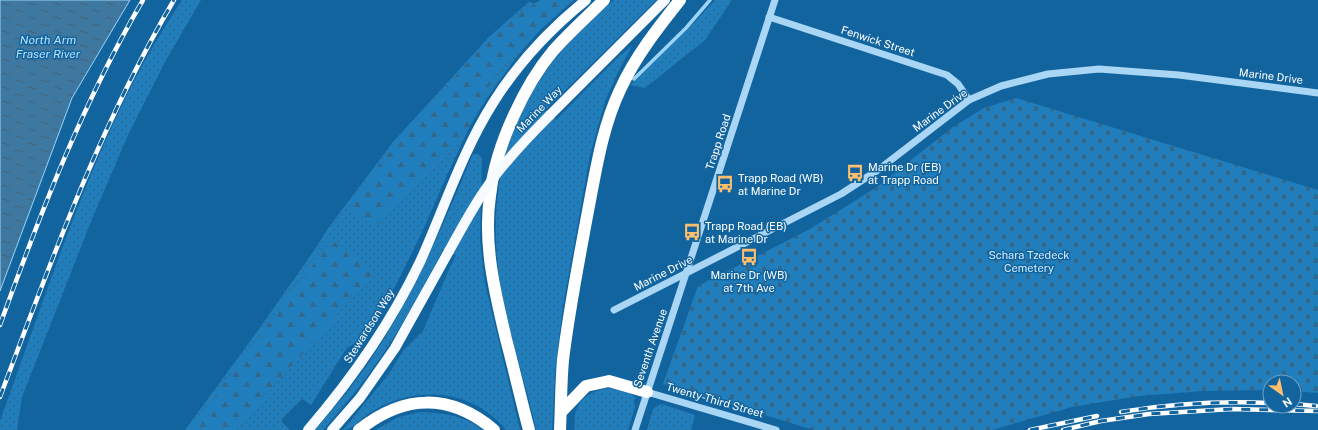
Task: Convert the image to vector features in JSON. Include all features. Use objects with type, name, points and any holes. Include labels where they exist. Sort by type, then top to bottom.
[{"type":"highway","points":[[529,430],[497,300],[491,265],[488,228],[489,197],[496,163],[507,131],[521,99],[552,52],[604,0]]},
{"type":"highway","points":[[560,430],[563,361],[575,278],[598,158],[619,91],[632,64],[680,0]]},
{"type":"highway","points":[[560,412],[586,386],[609,381],[647,392]]},
{"type":"highway","points":[[359,430],[371,421],[397,407],[416,403],[436,403],[453,406],[470,413],[494,430]]},
{"type":"main road","name":"Stewardson Way","points":[[308,430],[333,401],[378,338],[401,299],[436,226],[471,144],[502,89],[522,62],[541,41],[562,20],[586,0]]},
{"type":"main road","name":"Marine Way","points":[[332,430],[365,392],[395,348],[475,205],[498,172],[529,136],[665,0]]},
{"type":"street","name":"Trapp Road","points":[[687,274],[775,0]]},
{"type":"street","name":"Fenwick Street","points":[[769,17],[947,75],[958,84],[969,100]]},
{"type":"street","name":"Marine Drive","points":[[614,310],[841,194],[878,170],[969,100],[1001,86],[1048,74],[1099,69],[1179,75],[1318,93]]},
{"type":"street","name":"Seventh Avenue","points":[[635,430],[687,274]]},
{"type":"street","name":"Twenty-Third Street","points":[[647,392],[776,430]]},
{"type":"green space","points":[[182,0],[201,0],[166,60],[128,135],[92,219],[22,397],[17,430],[0,430],[0,421],[74,216],[90,176],[132,85],[152,48]]},
{"type":"green space","points":[[541,0],[574,0],[540,30],[515,59],[487,98],[470,126],[423,230],[397,283],[368,334],[346,349],[311,405],[302,399],[282,419],[282,422],[290,430],[185,430],[254,336],[329,227],[393,142],[489,37],[530,1],[533,4]]},
{"type":"green space","points":[[541,0],[571,0],[526,38],[495,75],[470,126],[409,188],[381,222],[373,227],[354,211],[353,201],[388,152],[489,37],[523,11]]},
{"type":"green space","points":[[614,0],[656,0],[545,110],[556,120],[618,57],[632,46],[605,101],[590,155],[563,306],[555,372],[552,430],[536,430],[504,304],[498,267],[496,231],[498,196],[504,163],[514,130],[528,99],[548,69],[572,40]]},
{"type":"green space","points":[[715,0],[732,0],[705,40],[645,88],[630,85],[692,25]]},
{"type":"green space","name":"Schara Tzedeck Cemetery","points":[[1016,98],[1318,190],[1318,393],[1302,392],[1302,374],[1262,374],[1262,390],[1203,391],[1139,396],[1072,407],[992,430],[814,430],[663,384],[698,286],[810,229],[877,187],[953,127],[984,108]]},
{"type":"green space","points":[[473,154],[478,154],[482,158],[480,240],[485,284],[520,430],[506,430],[492,416],[477,406],[460,399],[442,395],[424,395],[388,403],[371,412],[350,428],[343,430],[389,374],[403,351],[423,331],[456,255],[444,248],[404,320],[372,370],[323,430],[315,430],[341,400],[365,368],[397,317],[425,264]]},
{"type":"green space","points":[[332,239],[368,268],[371,277],[234,430],[189,430]]},
{"type":"green space","points":[[617,388],[628,392],[636,398],[634,400],[635,407],[628,430],[574,430],[576,411],[587,396],[605,389]]},
{"type":"green space","points":[[661,404],[695,415],[691,430],[647,430],[653,409]]},
{"type":"green space","points":[[420,412],[444,414],[460,418],[482,430],[375,430],[399,417]]},
{"type":"water","name":"North Arm Fraser River","points":[[0,0],[130,0],[72,98],[0,291]]},
{"type":"waterway","points":[[634,79],[686,28],[710,0]]},
{"type":"railway","points":[[0,325],[47,200],[82,118],[121,39],[143,0]]},
{"type":"railway","points":[[0,397],[78,194],[147,47],[174,0]]},
{"type":"railway","points":[[1121,412],[1195,404],[1233,402],[1262,403]]},
{"type":"railway","points":[[1302,405],[1316,406]]},
{"type":"railway","points":[[1063,430],[1101,421],[1149,414],[1232,409],[1318,411]]},
{"type":"railway","points":[[1030,430],[1097,416]]},
{"type":"place","name":"Marine Dr (EB) at Trapp Road","points":[[855,173]]},
{"type":"place","name":"Trapp Road (WB) at Marine Dr","points":[[725,184]]},
{"type":"place","name":"Trapp Road (EB) at Marine Dr","points":[[692,232]]},
{"type":"place","name":"Marine Dr (WB) at 7th Ave","points":[[749,257]]}]
